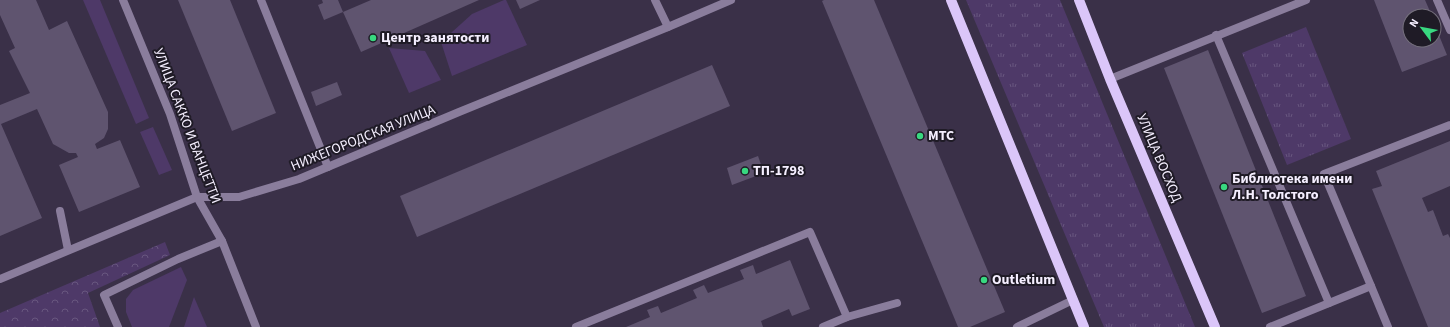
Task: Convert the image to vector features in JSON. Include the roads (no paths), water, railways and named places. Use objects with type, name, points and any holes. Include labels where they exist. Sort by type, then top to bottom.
[{"type":"main road","points":[[951,0],[1084,327]]},
{"type":"main road","name":"УЛИЦА ВОСХОД","points":[[1079,0],[1110,79],[1215,327]]},
{"type":"street","name":"УЛИЦА САККО И ВАНЦЕТТИ","points":[[123,0],[170,114],[197,197],[222,241],[256,327]]},
{"type":"street","points":[[261,0],[328,167]]},
{"type":"street","points":[[656,0],[668,27]]},
{"type":"street","name":"НИЖЕГОРОДСКАЯ УЛИЦА","points":[[0,279],[197,197],[239,197],[299,179],[731,0]]},
{"type":"street","points":[[1110,79],[1306,0]]},
{"type":"street","points":[[1437,0],[1450,30]]},
{"type":"street","points":[[1216,36],[1329,303]]},
{"type":"street","points":[[1388,327],[1324,174],[1450,126]]},
{"type":"street","points":[[60,211],[68,250]]},
{"type":"street","points":[[576,327],[810,232],[847,317]]},
{"type":"street","points":[[118,327],[104,295],[178,259],[222,241]]},
{"type":"street","points":[[1270,327],[1371,286]]},
{"type":"street","points":[[1017,327],[1072,300]]},
{"type":"street","points":[[823,327],[847,317],[897,303]]},
{"type":"place","name":"Центр занятости","points":[[373,38]]},
{"type":"place","name":"МТС","points":[[920,136]]},
{"type":"place","name":"ТП-1798","points":[[745,171]]},
{"type":"place","name":"Библиотека имени Л.Н. Толстого","points":[[1224,187]]},
{"type":"place","name":"Outletium","points":[[984,280]]}]
